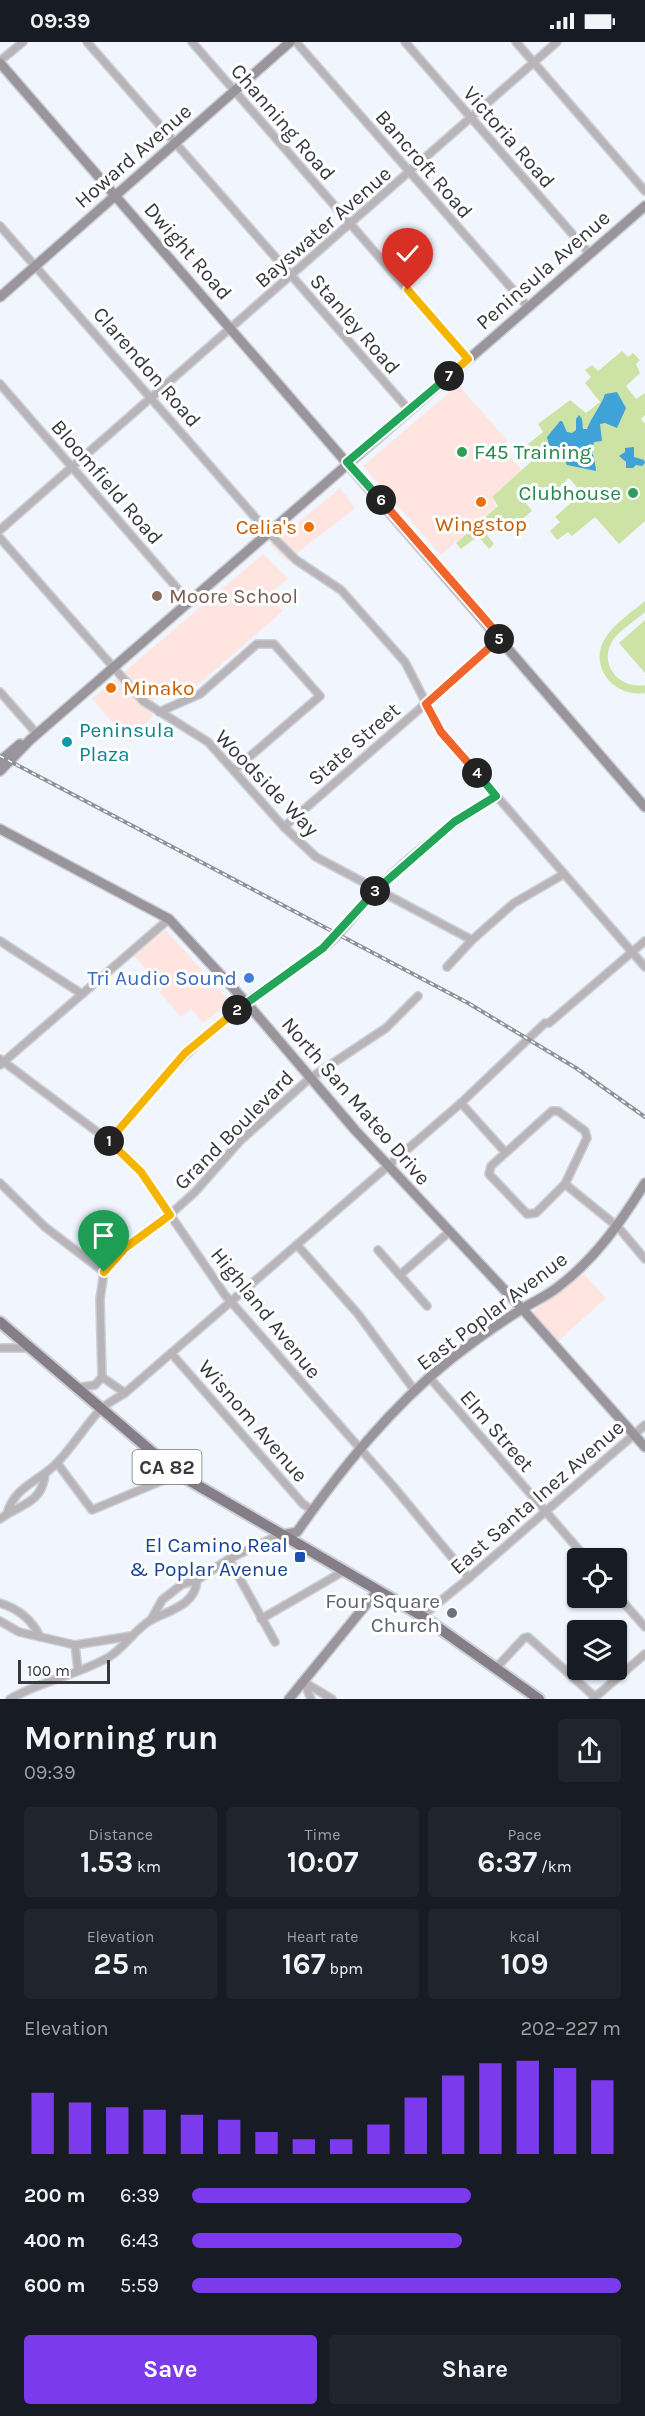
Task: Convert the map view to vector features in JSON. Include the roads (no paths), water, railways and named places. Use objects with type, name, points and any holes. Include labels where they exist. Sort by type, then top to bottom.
[{"type":"main road","name":"Howard Avenue","points":[[0,297],[290,42]]},
{"type":"main road","name":"Dwight Road","points":[[0,62],[645,807]]},
{"type":"main road","name":"Peninsula Avenue","points":[[0,771],[33,737],[347,462],[645,206]]},
{"type":"main road","name":"Peninsula Avenue","points":[[0,761],[23,741],[33,737]]},
{"type":"main road","name":"North San Mateo Drive","points":[[0,829],[169,919],[246,1002],[309,1079],[388,1167],[522,1309],[645,1447]]},
{"type":"main road","name":"East Poplar Avenue","points":[[279,1535],[297,1532],[359,1447],[452,1358],[522,1309],[557,1288],[578,1271],[618,1227],[645,1183]]},
{"type":"main road","name":"CA 82","points":[[0,1322],[100,1410],[178,1474],[279,1535],[422,1616],[539,1699]]},
{"type":"main road","points":[[289,1699],[378,1590]]},
{"type":"street","points":[[0,62],[23,42]]},
{"type":"street","name":"Stanley Road","points":[[87,42],[409,410]]},
{"type":"street","name":"Channing Road","points":[[192,42],[468,359]]},
{"type":"street","name":"Bancroft Road","points":[[296,42],[528,307]]},
{"type":"street","name":"Victoria Road","points":[[405,42],[589,253]]},
{"type":"street","points":[[516,42],[645,191]]},
{"type":"street","name":"Bayswater Avenue","points":[[0,530],[558,42]]},
{"type":"street","name":"Clarendon Road","points":[[0,226],[268,532],[296,560],[341,590],[405,662],[441,732],[645,967]]},
{"type":"street","name":"Bloomfield Road","points":[[0,384],[189,602]]},
{"type":"street","name":"Woodside Way","points":[[0,538],[143,701],[208,742],[284,827],[316,857],[472,940]]},
{"type":"street","name":"State Street","points":[[284,827],[501,638]]},
{"type":"street","points":[[159,712],[200,694],[257,644],[273,644],[320,696],[234,770]]},
{"type":"street","points":[[0,692],[33,737]]},
{"type":"street","points":[[108,1140],[185,1053],[246,1002],[323,948],[376,890],[454,822],[496,796]]},
{"type":"street","points":[[447,967],[472,940],[514,903],[564,874]]},
{"type":"street","points":[[1,1062],[169,919]]},
{"type":"street","points":[[0,941],[82,994]]},
{"type":"street","points":[[7,1514],[15,1497],[24,1487],[45,1475],[57,1463],[100,1410],[125,1393],[298,1246],[461,1103],[545,1023],[549,1023],[645,941]]},
{"type":"street","name":"Grand Boulevard","points":[[104,1272],[125,1248],[170,1215],[195,1192],[240,1141],[309,1079],[386,1028],[418,996]]},
{"type":"street","name":"Highland Avenue","points":[[1,1062],[108,1140],[141,1172],[231,1301],[470,1578]]},
{"type":"street","points":[[461,1103],[505,1152]]},
{"type":"street","points":[[558,1111],[585,1131],[587,1138],[565,1184],[536,1213],[527,1214],[489,1174],[490,1166],[505,1152],[552,1112],[558,1111]]},
{"type":"street","points":[[0,1183],[45,1227],[104,1272],[100,1299],[102,1377],[95,1385],[76,1388]]},
{"type":"street","points":[[565,1184],[618,1227],[645,1259]]},
{"type":"street","points":[[400,1275],[449,1232]]},
{"type":"street","points":[[298,1246],[358,1314],[415,1391]]},
{"type":"street","points":[[378,1250],[427,1306]]},
{"type":"street","points":[[0,1348],[30,1348]]},
{"type":"street","name":"Wisnom Avenue","points":[[171,1353],[303,1504],[312,1510]]},
{"type":"street","points":[[102,1377],[125,1393]]},
{"type":"street","name":"Elm Street","points":[[430,1378],[577,1548]]},
{"type":"street","name":"East Santa Inez Avenue","points":[[422,1616],[470,1578],[645,1425]]},
{"type":"street","points":[[57,1463],[92,1510],[178,1474]]},
{"type":"street","points":[[0,1519],[21,1509],[35,1497],[45,1475]]},
{"type":"street","points":[[10,1699],[109,1657],[151,1620],[155,1610],[169,1593],[197,1580],[229,1559],[279,1535]]},
{"type":"street","points":[[229,1559],[275,1642]]},
{"type":"street","points":[[261,1618],[344,1571]]},
{"type":"street","points":[[151,1620],[161,1618],[185,1601],[195,1590],[197,1580]]},
{"type":"street","points":[[0,1603],[26,1616],[34,1624],[40,1637]]},
{"type":"street","points":[[627,1606],[645,1627]]},
{"type":"street","points":[[0,1621],[19,1632],[75,1645],[133,1636]]},
{"type":"street","points":[[497,1667],[524,1638],[528,1638],[594,1698],[645,1654]]},
{"type":"street","points":[[75,1645],[78,1670]]},
{"type":"street","points":[[304,1682],[311,1699]]},
{"type":"street","points":[[304,1682],[332,1699]]},
{"type":"water","points":[[617,392],[626,408],[617,428],[605,423],[600,424],[602,441],[594,442],[593,446],[596,471],[567,465],[561,451],[549,445],[547,437],[560,421],[567,432],[572,433],[576,430],[576,419],[579,415],[583,429],[587,429],[605,394]]},
{"type":"water","points":[[634,447],[634,457],[644,460],[645,463],[642,466],[626,468],[626,462],[619,456],[625,452],[625,448]]},
{"type":"railway","points":[[0,756],[468,1003],[576,1068],[645,1117]]},
{"type":"place","name":"F45 Training","points":[[462,452]]},
{"type":"place","name":"Clubhouse","points":[[633,493]]},
{"type":"place","name":"Wingstop","points":[[481,502]]},
{"type":"place","name":"Celia's","points":[[309,527]]},
{"type":"place","name":"Moore School","points":[[157,596]]},
{"type":"place","name":"Minako","points":[[111,688]]},
{"type":"place","name":"Peninsula Plaza","points":[[67,742]]},
{"type":"place","name":"Tri Audio Sound","points":[[249,978]]},
{"type":"place","name":"El Camino Real & Poplar Avenue","points":[[300,1557]]},
{"type":"place","name":"Four Square Church","points":[[452,1613]]}]
